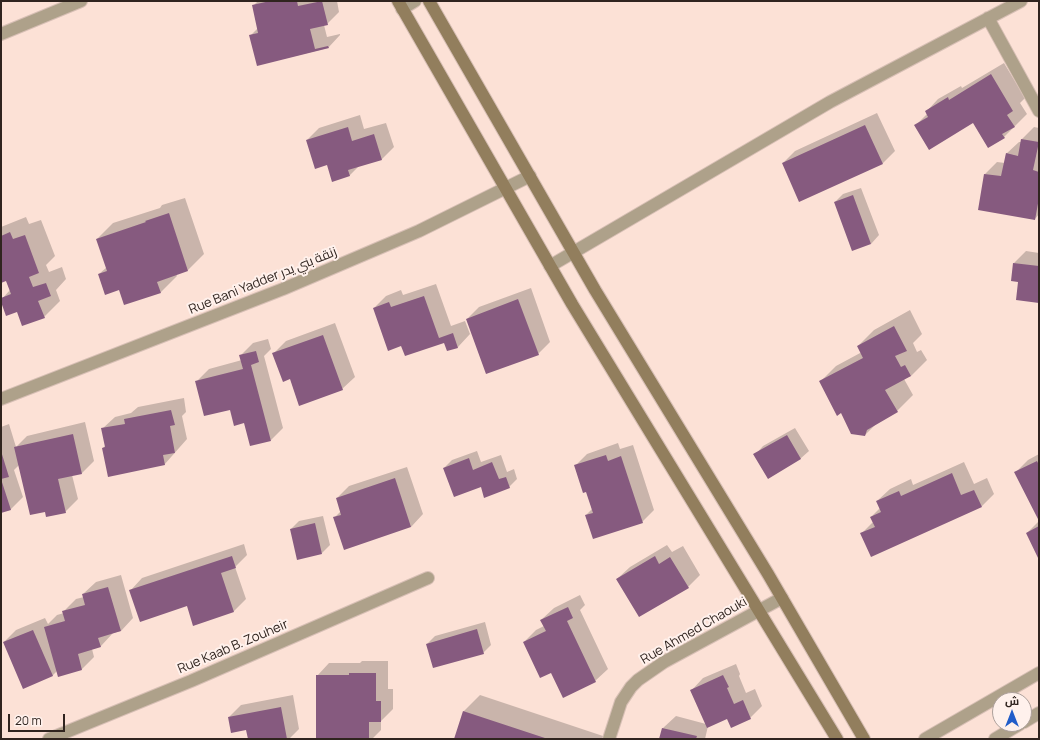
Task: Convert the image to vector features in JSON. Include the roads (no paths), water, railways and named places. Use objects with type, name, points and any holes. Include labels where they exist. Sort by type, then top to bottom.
[{"type":"street","points":[[1,34],[81,1]]},
{"type":"street","points":[[415,1],[400,5],[550,266],[837,739]]},
{"type":"street","points":[[429,1],[574,252],[782,598],[864,739]]},
{"type":"street","points":[[550,266],[830,102],[1021,1]]},
{"type":"street","points":[[988,18],[1039,111]]},
{"type":"street","name":"Rue Bani Yadder زنقة بني يدر","points":[[1,399],[283,289],[419,231],[530,176]]},
{"type":"street","name":"Rue Kaab B. Zouheir","points":[[49,739],[191,680],[428,578]]},
{"type":"street","name":"Rue Ahmed Chaouki","points":[[609,739],[620,702],[638,680],[664,662],[782,598]]},
{"type":"street","points":[[925,739],[947,734],[1039,673]]},
{"type":"street","points":[[995,739],[1007,732]]}]
